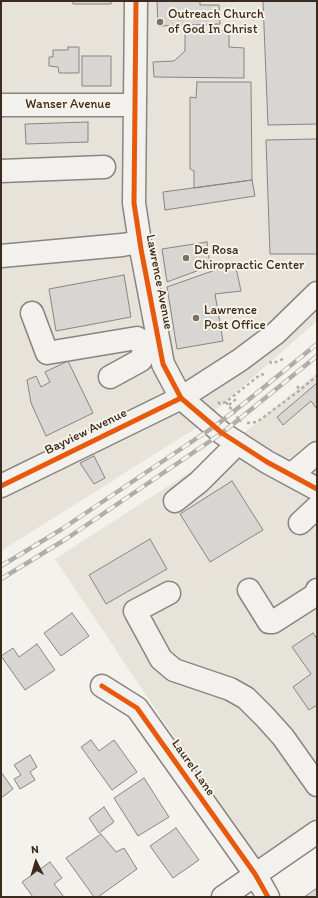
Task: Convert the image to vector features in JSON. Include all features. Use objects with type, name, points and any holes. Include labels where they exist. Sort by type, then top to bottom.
[{"type":"street","name":"Lawrence Avenue","points":[[136,1],[134,203],[152,341],[181,398],[222,433],[290,475],[315,485]]},
{"type":"street","name":"Wanser Avenue","points":[[1,105],[135,105]]},
{"type":"street","points":[[1,171],[104,167]]},
{"type":"street","points":[[1,256],[140,242]]},
{"type":"street","name":"Bayview Avenue","points":[[1,486],[181,398],[240,360],[276,333],[317,293]]},
{"type":"street","points":[[32,313],[46,353],[136,338],[152,341],[141,360],[110,377]]},
{"type":"street","points":[[175,501],[199,482],[238,443]]},
{"type":"street","points":[[290,475],[317,453]]},
{"type":"street","points":[[300,523],[317,507]]},
{"type":"street","points":[[249,590],[269,622],[273,622],[315,595],[317,590]]},
{"type":"street","points":[[169,593],[135,612],[161,659],[174,670],[230,689],[246,698],[283,738],[317,785]]},
{"type":"street","name":"Laurel Lane","points":[[102,686],[137,708],[255,874],[268,897]]},
{"type":"street","points":[[223,897],[317,832]]},
{"type":"path","points":[[274,363],[285,358]]},
{"type":"path","points":[[213,398],[220,404],[226,402],[261,374],[265,375]]},
{"type":"path","points":[[247,423],[257,422],[317,376]]},
{"type":"path","points":[[297,386],[300,390]]},
{"type":"path","points":[[229,405],[236,399]]},
{"type":"path","points":[[226,402],[244,426],[252,420]]},
{"type":"shaded area","points":[[1,1],[317,1],[317,321],[193,430],[1,551]]},
{"type":"shaded area","points":[[317,373],[317,825],[261,866],[55,559],[221,452]]},
{"type":"shaded area","points":[[317,543],[317,578],[280,601],[265,577],[245,589],[236,576],[219,589],[254,646],[280,631],[287,640],[317,620],[317,825],[261,866],[115,649],[125,641],[133,638],[158,642],[162,629],[174,611],[234,569],[245,585]]},
{"type":"building","points":[[73,1],[111,1],[111,4],[73,4]]},
{"type":"building","points":[[157,1],[200,1],[200,5],[219,5],[220,24],[158,26]]},
{"type":"building","points":[[263,1],[317,1],[317,124],[268,125]]},
{"type":"building","points":[[185,31],[229,31],[229,47],[244,48],[244,78],[154,77],[153,62],[174,61],[185,51]]},
{"type":"building","points":[[68,47],[79,47],[79,73],[59,73],[58,67],[49,66],[49,57],[53,57],[53,50],[68,50]]},
{"type":"building","points":[[82,56],[111,56],[111,86],[82,86]]},
{"type":"building","points":[[197,82],[251,82],[252,180],[194,188],[194,171],[190,169],[190,97],[196,98]]},
{"type":"building","points":[[88,122],[88,142],[26,144],[25,124]]},
{"type":"building","points":[[317,139],[317,254],[270,254],[266,140]]},
{"type":"building","points":[[252,180],[255,196],[165,210],[163,192]]},
{"type":"building","name":"De Rosa Chiropractic Center","points":[[207,242],[210,266],[167,282],[162,249]]},
{"type":"building","name":"Lawrence Post Office","points":[[235,263],[241,291],[215,294],[223,341],[177,349],[167,287]]},
{"type":"building","points":[[124,275],[131,317],[56,331],[49,289]]},
{"type":"building","points":[[68,361],[93,413],[46,436],[31,403],[27,380],[36,376],[41,387],[50,382],[45,372]]},
{"type":"building","points":[[317,383],[317,409],[311,401],[283,425],[277,417]]},
{"type":"building","points":[[94,456],[105,478],[94,484],[80,463]]},
{"type":"building","points":[[232,481],[263,530],[210,562],[180,514]]},
{"type":"building","points":[[150,539],[167,569],[106,604],[89,575]]},
{"type":"building","points":[[72,613],[89,636],[61,656],[44,633]]},
{"type":"building","points":[[313,633],[317,639],[317,705],[309,710],[293,687],[311,674],[292,647]]},
{"type":"building","points":[[37,644],[55,670],[25,690],[1,656],[13,648],[19,657]]},
{"type":"building","points":[[91,740],[99,751],[114,740],[137,772],[112,790],[81,747]]},
{"type":"building","points":[[30,755],[37,767],[30,772],[35,780],[20,789],[14,779],[21,775],[14,765]]},
{"type":"building","points":[[1,772],[13,789],[1,798]]},
{"type":"building","points":[[144,778],[169,817],[138,836],[114,798]]},
{"type":"building","points":[[104,807],[114,822],[99,833],[89,818]]},
{"type":"building","points":[[176,828],[199,860],[173,878],[150,846]]},
{"type":"building","points":[[101,834],[116,852],[124,848],[137,869],[98,897],[94,897],[66,858]]},
{"type":"building","points":[[50,862],[62,878],[54,884],[64,897],[33,897],[22,882]]},
{"type":"building","points":[[317,888],[317,897],[304,897]]},
{"type":"railway","points":[[1,566],[62,529],[215,426],[317,344]]},
{"type":"railway","points":[[1,579],[66,539],[222,433],[317,356]]},
{"type":"cycle path","points":[[136,1],[134,203],[141,249],[163,364],[181,398],[222,433],[267,462],[317,489]]},
{"type":"cycle path","points":[[1,486],[181,398]]},
{"type":"cycle path","points":[[102,686],[137,708],[255,874],[268,897]]},
{"type":"place","name":"Outreach Church of God In Christ","points":[[160,22]]},
{"type":"place","name":"De Rosa Chiropractic Center","points":[[186,258]]},
{"type":"place","name":"Lawrence Post Office","points":[[196,318]]}]
